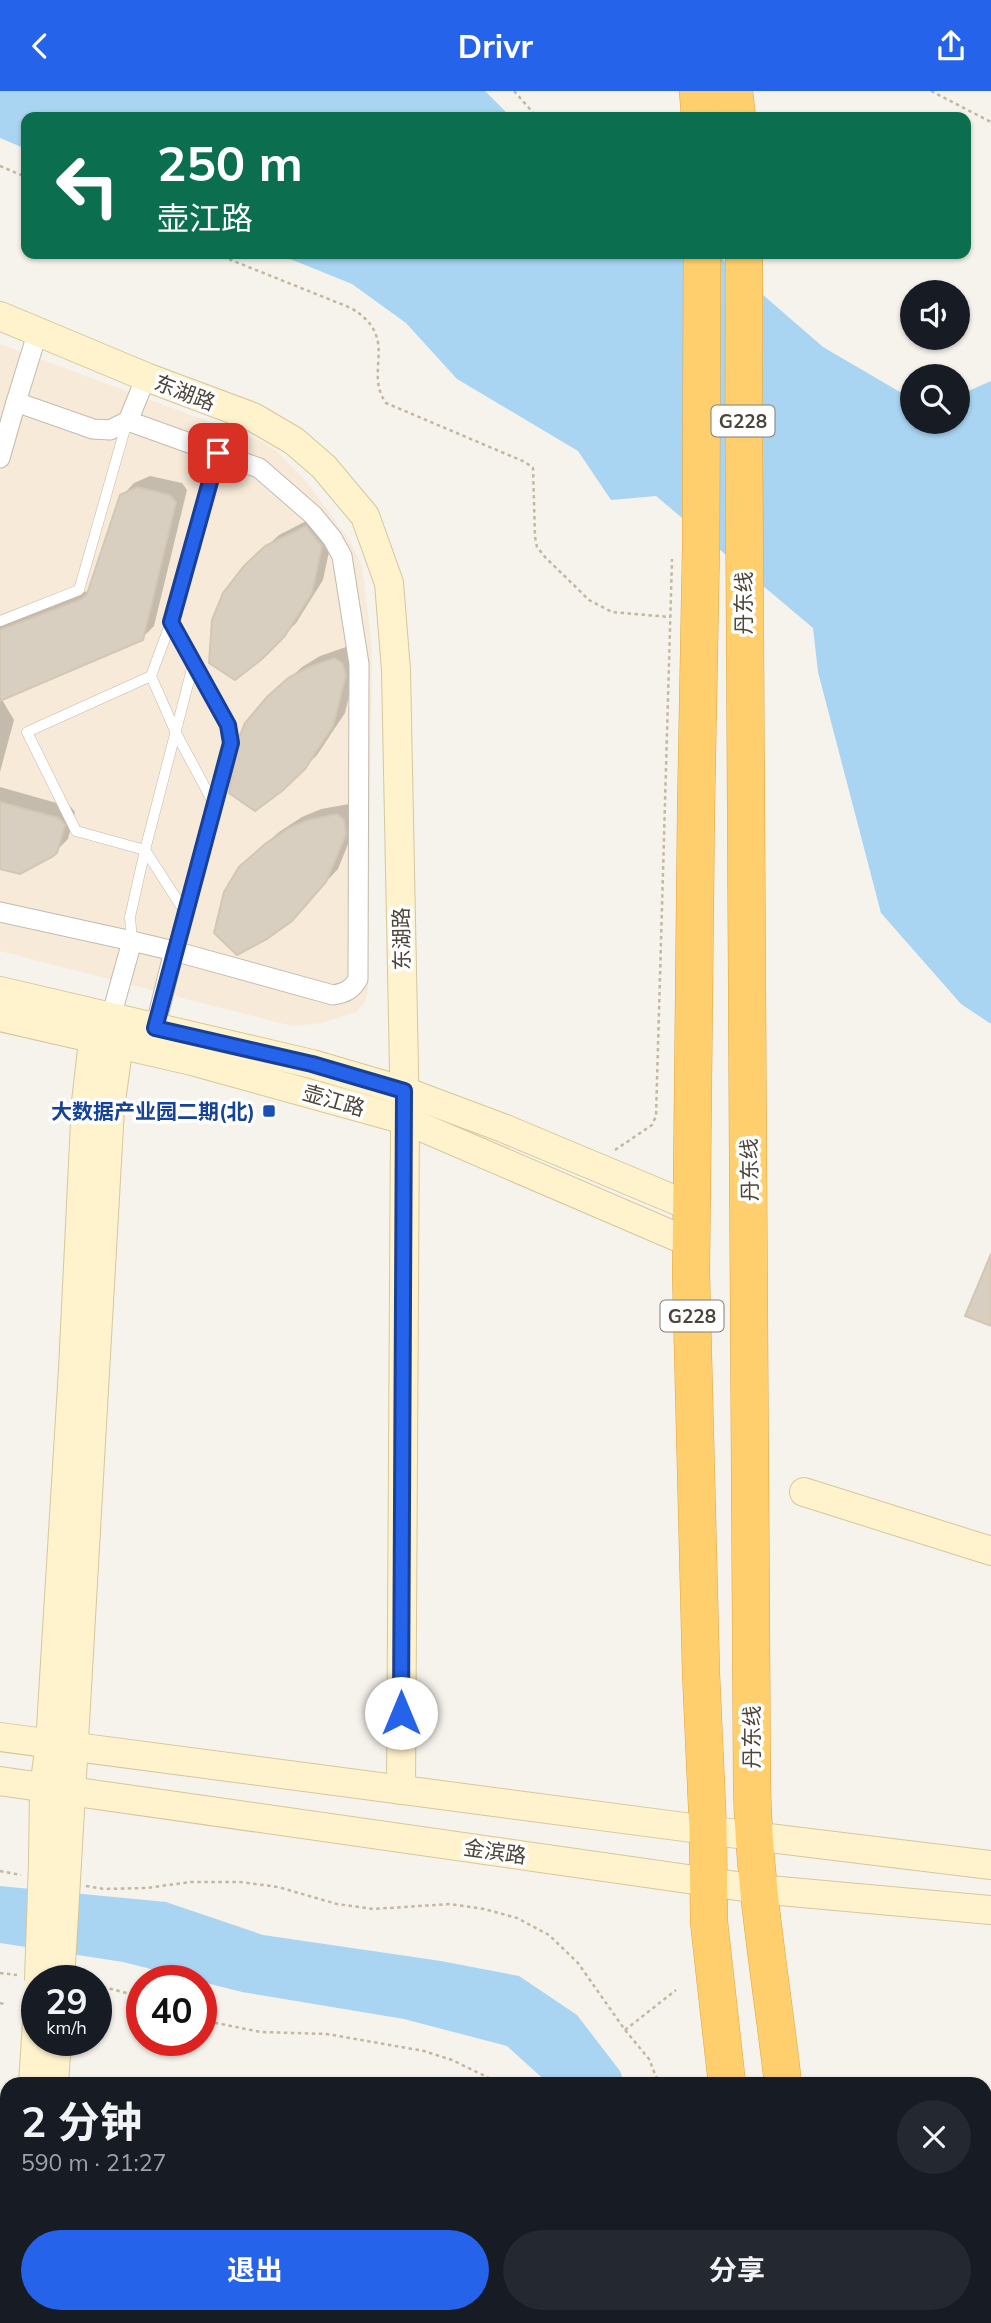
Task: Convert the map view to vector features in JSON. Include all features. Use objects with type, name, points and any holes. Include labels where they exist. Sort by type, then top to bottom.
[{"type":"highway","points":[[698,91],[700,112]]},
{"type":"highway","points":[[734,91],[736,112]]},
{"type":"highway","name":"丹东线","points":[[702,259],[687,548],[691,1243],[701,1673],[708,1829],[707,1881],[726,2077]]},
{"type":"highway","name":"丹东线","points":[[744,259],[743,587],[753,1836],[782,2077]]},
{"type":"highway","points":[[701,1673],[751,1676]]},
{"type":"main road","name":"东湖路","points":[[0,316],[146,377],[253,417],[294,440],[324,467],[365,516],[389,583],[396,670],[405,1121],[401,1790]]},
{"type":"main road","name":"壶江路","points":[[0,991],[108,1027],[192,1061],[405,1121],[691,1243]]},
{"type":"main road","name":"壶江路","points":[[0,1017],[108,1027],[155,1028],[312,1064],[404,1091],[503,1128],[692,1207]]},
{"type":"main road","points":[[41,1965],[53,1871],[62,1745],[73,1369],[86,1102],[108,1027]]},
{"type":"main road","points":[[804,1492],[991,1552]]},
{"type":"main road","points":[[0,1737],[991,1865]]},
{"type":"main road","name":"金滨路","points":[[0,1781],[758,1889],[991,1910]]},
{"type":"main road","points":[[53,1871],[59,1965]]},
{"type":"main road","points":[[33,2077],[35,2056]]},
{"type":"main road","points":[[54,2077],[56,2056]]},
{"type":"street","points":[[0,458],[38,331]]},
{"type":"street","points":[[128,421],[146,377]]},
{"type":"street","points":[[0,912],[174,951],[333,995],[353,988],[358,979],[359,664],[342,556],[332,538],[313,515],[259,468],[128,421],[110,429],[93,429],[16,402]]},
{"type":"street","points":[[108,1027],[132,941]]},
{"type":"street","points":[[155,1028],[174,951]]},
{"type":"lane","points":[[0,621],[79,590],[128,421]]},
{"type":"lane","points":[[215,806],[176,733],[151,676],[171,622],[218,453]]},
{"type":"lane","points":[[171,622],[228,725],[231,743],[174,951]]},
{"type":"lane","points":[[132,941],[130,917],[194,661]]},
{"type":"lane","points":[[151,676],[27,732],[76,831],[145,850],[185,912]]},
{"type":"path","points":[[514,91],[533,112]]},
{"type":"path","points":[[931,91],[991,122]]},
{"type":"path","points":[[0,166],[21,175]]},
{"type":"path","points":[[228,259],[351,308],[362,315],[372,325],[379,342],[379,394],[386,403],[525,462],[533,468],[535,537],[537,547],[545,557],[589,600],[612,612],[670,617]]},
{"type":"path","points":[[614,1151],[652,1125],[656,1116],[670,617],[687,548]]},
{"type":"path","points":[[0,1871],[53,1871],[104,1889],[146,1888],[191,1882],[240,1882],[278,1887],[337,1904],[373,1909],[450,1904],[517,1918],[549,1935],[578,1963],[625,2031],[649,2059],[656,2077]]},
{"type":"path","points":[[625,2031],[676,1990]]},
{"type":"path","points":[[217,2023],[261,2032],[327,2034],[424,2051],[452,2060],[487,2077]]},
{"type":"shaded area","points":[[0,344],[261,441],[275,450],[307,482],[349,540],[362,566],[372,647],[368,989],[365,1002],[356,1012],[321,1023],[292,1026],[0,951]]},
{"type":"water","points":[[0,91],[485,91],[506,112],[21,112],[21,147],[0,138]]},
{"type":"water","points":[[290,259],[722,259],[823,347],[900,392],[900,434],[970,434],[970,390],[991,381],[991,1024],[961,1004],[881,913],[818,672],[813,628],[656,496],[611,500],[578,451],[457,379],[406,323],[352,284]]},
{"type":"water","points":[[0,1886],[166,1902],[263,1935],[441,1961],[519,1976],[577,2015],[622,2077],[541,2077],[507,2046],[404,2019],[217,1986],[217,1965],[135,1965],[0,1943]]},
{"type":"building","points":[[137,487],[170,495],[176,502],[143,640],[0,701],[0,630],[82,599],[87,594],[120,495]]},
{"type":"building","points":[[306,526],[322,546],[312,593],[284,637],[235,680],[209,663],[212,620],[223,593],[244,566],[265,546]]},
{"type":"building","points":[[334,658],[342,663],[346,675],[333,726],[305,769],[255,811],[229,793],[238,740],[245,723],[288,678]]},
{"type":"building","points":[[0,802],[59,818],[65,825],[57,853],[20,874],[0,869]]},
{"type":"building","points":[[337,814],[344,820],[346,834],[326,882],[292,921],[267,939],[237,955],[214,933],[224,892],[239,867],[265,844],[289,828],[308,820]]},
{"type":"building","points":[[991,1254],[991,1326],[965,1316]]},
{"type":"place","name":"大数据产业园二期(北)","points":[[269,1111]]},
{"type":"route","points":[[218,453],[171,622],[228,725],[231,743],[155,1028],[312,1064],[404,1091],[401,1713]]}]
